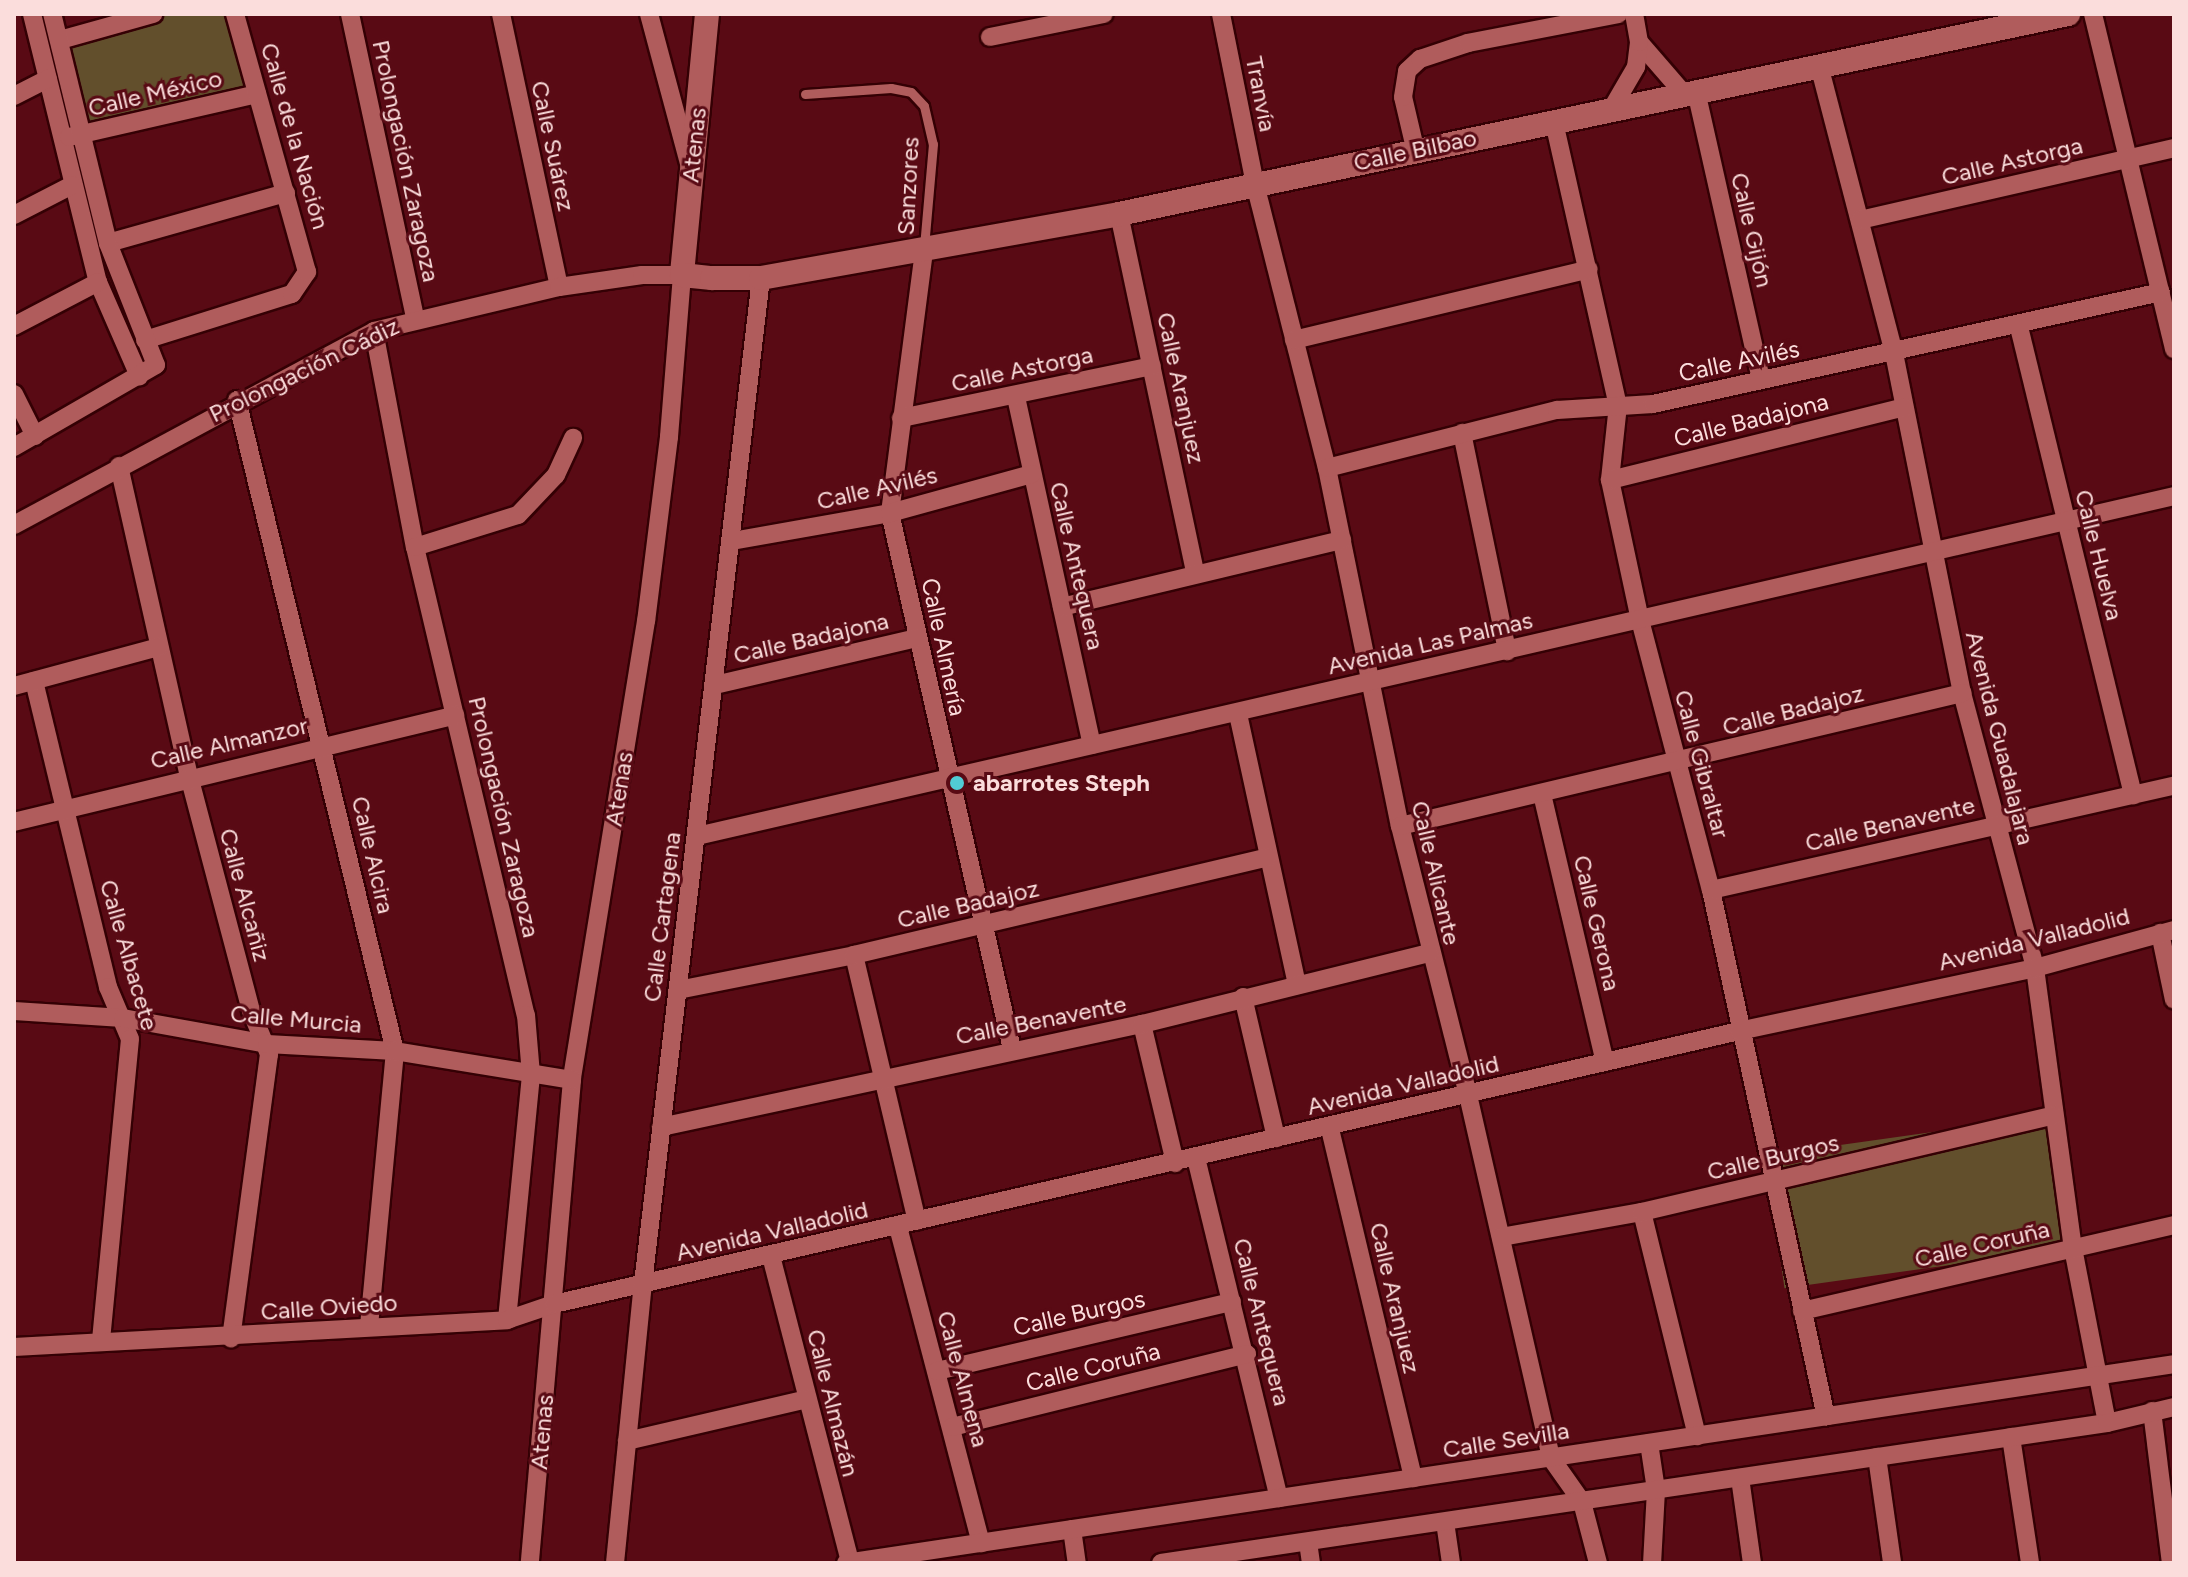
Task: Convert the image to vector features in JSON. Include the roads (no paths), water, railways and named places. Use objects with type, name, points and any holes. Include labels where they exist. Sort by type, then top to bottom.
[{"type":"street","points":[[14,447],[156,365],[48,79],[32,14]]},
{"type":"street","points":[[52,14],[60,40],[72,136],[72,185],[98,282],[139,376]]},
{"type":"street","points":[[60,40],[153,14]]},
{"type":"street","name":"Calle de la Nación","points":[[145,340],[292,294],[307,272],[235,14]]},
{"type":"street","name":"Prolongación Zaragoza","points":[[350,14],[415,318]]},
{"type":"street","name":"Calle Suárez","points":[[501,14],[559,287]]},
{"type":"street","points":[[649,14],[691,170]]},
{"type":"street","name":"Atenas","points":[[530,1563],[572,1080],[646,621],[669,437],[707,14]]},
{"type":"street","points":[[990,37],[1104,14]]},
{"type":"street","name":"Tranvía","points":[[1221,14],[1255,184]]},
{"type":"street","points":[[1415,148],[1403,97],[1407,71],[1420,59],[1468,43],[1618,14]]},
{"type":"street","points":[[1611,110],[1630,84],[1639,42],[1634,14]]},
{"type":"street","name":"Calle Bilbao","points":[[761,278],[1119,214],[1415,148],[1820,69],[1984,23],[2068,14]]},
{"type":"street","points":[[2093,14],[2174,349]]},
{"type":"street","points":[[1639,42],[1690,92]]},
{"type":"street","name":"Avenida Guadalajara","points":[[1820,69],[1894,353],[1962,693],[2035,968],[2073,1248],[2107,1423]]},
{"type":"street","points":[[14,96],[48,79]]},
{"type":"street","name":"Calle Gijón","points":[[1690,92],[1761,380]]},
{"type":"street","name":"Calle México","points":[[72,136],[257,94]]},
{"type":"street","name":"Calle Gibraltar","points":[[1554,122],[1618,405],[1610,480],[1675,763],[1711,890],[1771,1183],[1826,1417]]},
{"type":"street","name":"Calle Astorga","points":[[1860,220],[2174,148]]},
{"type":"street","name":"Calle Alicante","points":[[1255,184],[1327,468],[1400,826],[1429,953],[1468,1095],[1551,1458],[1582,1502],[1598,1563]]},
{"type":"street","points":[[14,215],[72,185]]},
{"type":"street","points":[[108,243],[286,193]]},
{"type":"street","name":"Calle Aranjuez","points":[[1119,214],[1195,573]]},
{"type":"street","name":"Calle Almería","points":[[924,251],[890,513],[1012,1049]]},
{"type":"street","points":[[1294,340],[1589,269]]},
{"type":"street","name":"Prolongación Cádiz","points":[[14,525],[237,400],[374,331],[415,318],[559,287],[642,275],[761,278]]},
{"type":"street","name":"Calle Cartagena","points":[[615,1563],[643,1284],[761,278]]},
{"type":"street","points":[[14,326],[98,282]]},
{"type":"street","name":"Calle Avilés","points":[[1327,468],[1557,410],[1653,404],[2019,327],[2161,292]]},
{"type":"street","name":"Calle Huelva","points":[[2019,327],[2133,795]]},
{"type":"street","name":"Prolongación Zaragoza","points":[[374,331],[415,547],[526,1015],[531,1075],[507,1320]]},
{"type":"street","name":"Calle Astorga","points":[[901,418],[1016,397],[1152,366]]},
{"type":"street","points":[[14,394],[35,436]]},
{"type":"street","name":"Calle Antequera","points":[[1016,397],[1092,745]]},
{"type":"street","name":"Calle Alcira","points":[[237,400],[395,1051],[369,1327]]},
{"type":"street","name":"Calle Badajona","points":[[1610,480],[1904,407]]},
{"type":"street","points":[[1462,433],[1507,651]]},
{"type":"street","points":[[415,547],[518,515],[556,475],[573,438]]},
{"type":"street","name":"Calle Alcañiz","points":[[119,466],[189,776],[251,1011],[267,1044],[268,1069],[231,1338]]},
{"type":"street","name":"Calle Avilés","points":[[732,541],[890,513],[1032,474]]},
{"type":"street","name":"Avenida Las Palmas","points":[[697,836],[1238,714],[1370,679],[1507,651],[2174,496]]},
{"type":"street","points":[[1062,607],[1342,540]]},
{"type":"street","name":"Calle Badajona","points":[[715,685],[917,638]]},
{"type":"street","points":[[14,686],[159,647]]},
{"type":"street","name":"Calle Albacete","points":[[34,681],[108,987],[123,1018],[131,1052],[101,1342]]},
{"type":"street","name":"Calle Badajoz","points":[[1400,826],[1962,693]]},
{"type":"street","points":[[1238,714],[1297,985]]},
{"type":"street","name":"Calle Almanzor","points":[[14,822],[189,776],[455,715]]},
{"type":"street","name":"Calle Benavente","points":[[1711,890],[2174,786]]},
{"type":"street","name":"Calle Gerona","points":[[1542,794],[1605,1062]]},
{"type":"street","name":"Calle Badajoz","points":[[678,990],[854,955],[1268,857]]},
{"type":"street","points":[[2167,931],[2174,1000]]},
{"type":"street","name":"Avenida Valladolid","points":[[643,1284],[1276,1138],[1330,1129],[1739,1031],[2035,968],[2167,931]]},
{"type":"street","name":"Calle Benavente","points":[[661,1127],[1012,1049],[1142,1024],[1429,953]]},
{"type":"street","points":[[854,955],[917,1221]]},
{"type":"street","points":[[1243,997],[1276,1138]]},
{"type":"street","name":"Calle Murcia","points":[[14,1011],[123,1018],[267,1044],[395,1051],[572,1080]]},
{"type":"street","points":[[1142,1024],[1175,1163]]},
{"type":"street","name":"Calle Burgos","points":[[1501,1237],[1642,1212],[2054,1115]]},
{"type":"street","name":"Calle Aranjuez","points":[[1330,1129],[1413,1478]]},
{"type":"street","name":"Calle Antequera","points":[[1196,1158],[1247,1354],[1279,1498]]},
{"type":"street","points":[[1642,1212],[1697,1436]]},
{"type":"street","name":"Calle Coruña","points":[[1802,1311],[2174,1225]]},
{"type":"street","name":"Calle Almena","points":[[898,1227],[981,1543]]},
{"type":"street","name":"Calle Almazán","points":[[771,1256],[848,1563]]},
{"type":"street","name":"Calle Oviedo","points":[[14,1347],[231,1338],[507,1320],[554,1304],[643,1284]]},
{"type":"street","name":"Calle Burgos","points":[[937,1371],[1232,1302]]},
{"type":"street","name":"Calle Coruña","points":[[952,1427],[1247,1354]]},
{"type":"street","name":"Calle Sevilla","points":[[848,1563],[2174,1364]]},
{"type":"street","points":[[627,1441],[807,1399]]},
{"type":"street","points":[[1169,1562],[2107,1423],[2174,1407]]},
{"type":"street","points":[[2152,1411],[2171,1563]]},
{"type":"street","points":[[2011,1437],[2030,1563]]},
{"type":"street","points":[[1649,1443],[1656,1490],[1652,1563]]},
{"type":"street","points":[[1877,1457],[1892,1563]]},
{"type":"street","points":[[1740,1478],[1752,1563]]},
{"type":"street","points":[[1445,1522],[1451,1563]]},
{"type":"street","points":[[1072,1529],[1077,1563]]},
{"type":"street","points":[[1308,1542],[1311,1563]]},
{"type":"lane","name":"Sanzores","points":[[805,94],[891,88],[911,92],[924,106],[933,144],[924,251]]},
{"type":"place","name":"abarrotes Steph","points":[[957,783]]}]
